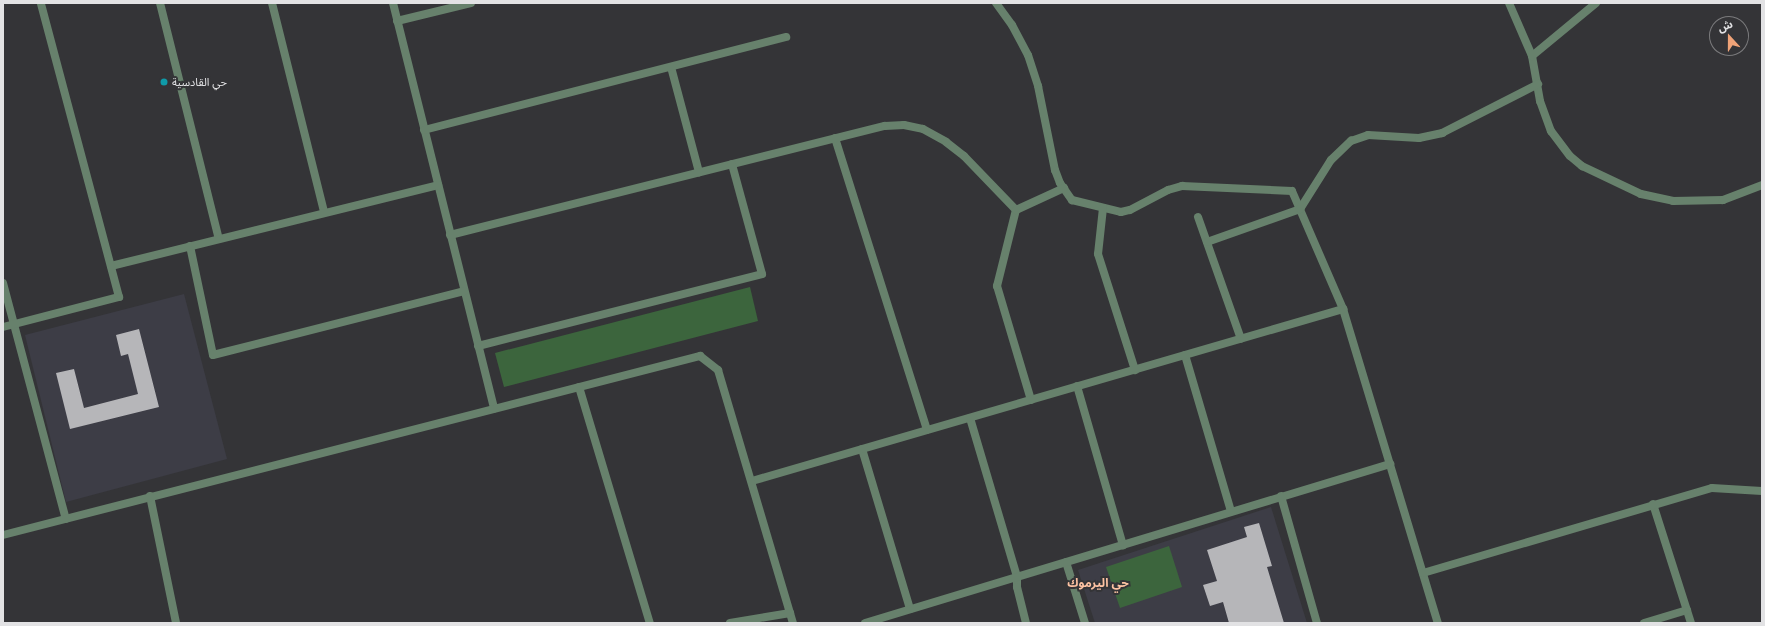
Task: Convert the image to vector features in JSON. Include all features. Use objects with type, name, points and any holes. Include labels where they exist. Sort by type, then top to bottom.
[{"type":"street","points":[[3,327],[119,297],[41,3]]},
{"type":"street","points":[[160,3],[219,239]]},
{"type":"street","points":[[272,3],[324,212]]},
{"type":"street","points":[[393,3],[494,409]]},
{"type":"street","points":[[397,21],[471,3]]},
{"type":"street","points":[[996,3],[1021,41],[1034,70],[1055,170],[1064,188],[1075,201],[1103,208],[1126,211],[1168,190],[1182,186],[1292,191],[1343,309],[1438,623]]},
{"type":"street","points":[[1509,3],[1532,56],[1544,116],[1559,144],[1582,166],[1626,188],[1662,199],[1706,202],[1737,196],[1762,185]]},
{"type":"street","points":[[1532,56],[1596,3]]},
{"type":"street","points":[[424,130],[786,37]]},
{"type":"street","points":[[671,67],[699,172]]},
{"type":"street","points":[[1207,242],[1300,209],[1331,160],[1351,141],[1368,135],[1419,138],[1442,133],[1538,84]]},
{"type":"street","points":[[450,235],[835,138],[885,126],[904,125],[923,129],[946,142],[964,156],[1016,210]]},
{"type":"street","points":[[835,138],[927,430]]},
{"type":"street","points":[[478,346],[762,274],[732,164]]},
{"type":"street","points":[[111,266],[324,212],[438,185]]},
{"type":"street","points":[[1016,210],[1064,188]]},
{"type":"street","points":[[1103,208],[1098,254],[1134,370]]},
{"type":"street","points":[[1016,210],[997,286],[1031,400]]},
{"type":"street","points":[[1198,217],[1241,339]]},
{"type":"street","points":[[190,246],[213,355],[464,291]]},
{"type":"street","points":[[3,283],[66,519]]},
{"type":"street","points":[[752,481],[1343,309]]},
{"type":"street","points":[[1185,355],[1231,511]]},
{"type":"street","points":[[3,535],[150,496],[700,356],[718,370],[793,623]]},
{"type":"street","points":[[1077,386],[1123,545]]},
{"type":"street","points":[[579,387],[650,623]]},
{"type":"street","points":[[970,418],[1017,576],[1016,588],[1026,623]]},
{"type":"street","points":[[862,449],[910,609]]},
{"type":"street","points":[[865,623],[1390,464]]},
{"type":"street","points":[[1423,573],[1653,504],[1712,488],[1762,491]]},
{"type":"street","points":[[150,496],[176,623]]},
{"type":"street","points":[[1281,496],[1317,623]]},
{"type":"street","points":[[1653,504],[1691,623]]},
{"type":"street","points":[[1066,562],[1085,623]]},
{"type":"street","points":[[1644,623],[1687,610]]},
{"type":"street","points":[[730,623],[790,612]]},
{"type":"shaded area","points":[[184,294],[227,459],[66,502],[25,335]]},
{"type":"shaded area","points":[[1271,507],[1307,623],[1095,623],[1078,570]]},
{"type":"green space","points":[[750,287],[758,321],[504,387],[495,353]]},
{"type":"green space","points":[[1169,546],[1182,587],[1120,608],[1106,567]]},
{"type":"building","points":[[139,329],[159,407],[70,429],[56,373],[74,369],[84,408],[138,394],[128,354],[121,356],[116,335]]},
{"type":"building","points":[[1259,523],[1272,566],[1267,567],[1284,623],[1229,623],[1223,602],[1210,606],[1203,585],[1217,581],[1207,550],[1247,537],[1244,527]]},
{"type":"place","name":"حي القادسية","points":[[164,82]]},
{"type":"district","name":"حي اليرموك","points":[[1098,583]]}]
